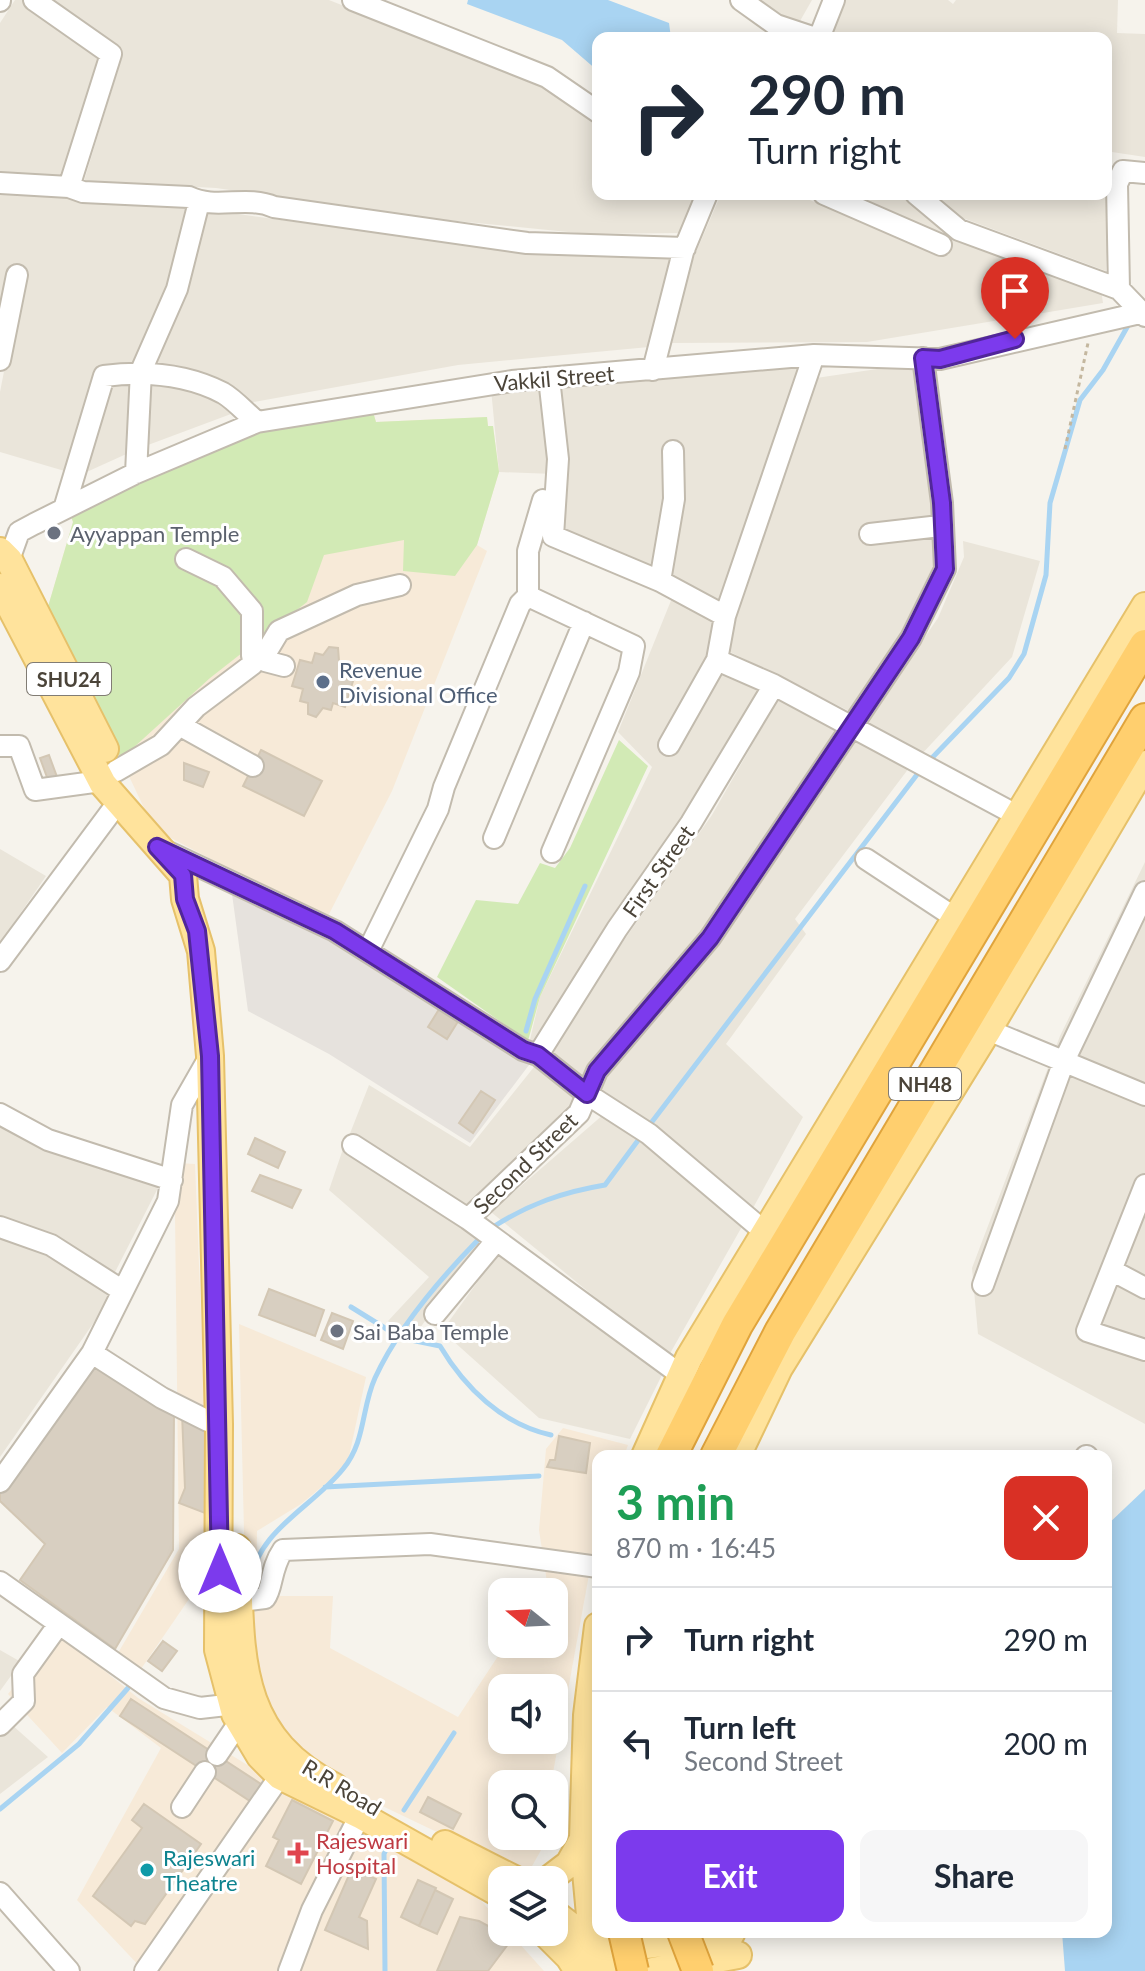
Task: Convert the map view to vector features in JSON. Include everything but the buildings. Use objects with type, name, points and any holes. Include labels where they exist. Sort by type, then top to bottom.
[{"type":"highway","name":"NH48","points":[[674,1450],[780,1231],[1145,645]]},
{"type":"highway","name":"NH48","points":[[719,1450],[780,1332],[938,1061],[1145,719]]},
{"type":"highway","points":[[938,1061],[982,1038]]},
{"type":"highway","points":[[626,1938],[635,1971]]},
{"type":"highway","points":[[685,1938],[698,1971]]},
{"type":"main road","name":"R.R Road","points":[[4,556],[123,806],[201,892],[216,966],[240,1601],[241,1709],[318,1778],[489,1866]]},
{"type":"main road","name":"R.R Road","points":[[0,587],[108,776]]},
{"type":"main road","points":[[648,1450],[681,1375],[780,1231],[957,919],[1145,606]]},
{"type":"main road","points":[[740,1450],[779,1368],[982,1038],[1145,764]]},
{"type":"main road","name":"R.R Road","points":[[183,875],[185,899],[201,951],[210,1056],[219,1424],[218,1650],[260,1756],[280,1776],[360,1815],[488,1887]]},
{"type":"main road","points":[[577,1955],[590,1915],[583,1839],[587,1715],[592,1675]]},
{"type":"main road","points":[[566,1866],[583,1839]]},
{"type":"main road","points":[[577,1955],[638,1946],[736,1948]]},
{"type":"main road","points":[[653,1971],[736,1948]]},
{"type":"main road","points":[[577,1955],[635,1971]]},
{"type":"street","points":[[34,0],[111,54],[69,187]]},
{"type":"street","points":[[353,0],[547,77],[592,108]]},
{"type":"street","points":[[741,0],[776,25],[798,32]]},
{"type":"street","points":[[820,32],[834,0]]},
{"type":"street","points":[[1119,289],[1117,184],[1123,171],[1145,173]]},
{"type":"street","points":[[0,183],[69,187],[83,192],[189,197],[199,202],[263,203],[527,243],[685,248]]},
{"type":"street","points":[[653,370],[685,248],[705,200]]},
{"type":"street","points":[[838,200],[941,245]]},
{"type":"street","points":[[923,200],[959,230],[1119,289],[1143,314]]},
{"type":"street","points":[[136,473],[141,371],[177,289],[199,202]]},
{"type":"street","points":[[0,360],[17,275]]},
{"type":"street","name":"Vakkil Street","points":[[4,556],[19,532],[136,473],[257,422],[394,398],[549,378],[814,355],[940,359],[1143,314]]},
{"type":"street","points":[[669,745],[717,660],[725,616],[814,355]]},
{"type":"street","name":"Second Street","points":[[468,1219],[579,1113],[597,1071],[710,938],[911,638],[945,569],[940,526],[942,503],[923,358]]},
{"type":"street","points":[[64,509],[104,376],[141,371],[165,374],[223,393],[257,422]]},
{"type":"street","points":[[549,378],[558,459],[553,536],[660,581],[725,616]]},
{"type":"street","points":[[660,581],[674,499],[673,451]]},
{"type":"street","points":[[368,951],[438,809],[444,787],[502,646],[520,604],[528,596],[528,551],[543,500]]},
{"type":"street","points":[[870,534],[940,526]]},
{"type":"street","points":[[186,559],[223,577],[252,611],[264,660]]},
{"type":"street","points":[[0,746],[19,746],[35,790],[108,776],[161,745],[196,707],[264,660],[279,631],[357,595],[400,585]]},
{"type":"street","points":[[528,596],[634,646],[629,672],[552,852]]},
{"type":"street","points":[[494,838],[584,622]]},
{"type":"street","points":[[717,660],[774,685],[849,728],[1020,817]]},
{"type":"street","name":"First Street","points":[[538,1055],[617,929],[691,823],[774,685]]},
{"type":"street","points":[[181,726],[253,766]]},
{"type":"street","points":[[0,961],[123,806]]},
{"type":"street","points":[[157,847],[335,931],[523,1050],[538,1055],[587,1094],[641,1129],[780,1231]]},
{"type":"street","points":[[866,859],[957,919]]},
{"type":"street","points":[[983,1285],[1064,1061],[1145,892]]},
{"type":"street","points":[[982,1038],[1064,1061],[1145,1095]]},
{"type":"street","points":[[0,1482],[92,1353],[168,1201],[182,1105],[210,1056]]},
{"type":"street","points":[[0,1114],[48,1140],[172,1180]]},
{"type":"street","points":[[353,1145],[468,1219],[495,1242],[681,1375]]},
{"type":"street","points":[[1145,1185],[1087,1331],[1145,1350]]},
{"type":"street","points":[[0,1227],[51,1245],[123,1291]]},
{"type":"street","points":[[435,1314],[495,1242]]},
{"type":"street","points":[[1113,1271],[1145,1288]]},
{"type":"street","points":[[92,1353],[162,1398],[208,1421]]},
{"type":"street","points":[[240,1601],[265,1598],[270,1592],[273,1564],[283,1550],[430,1544],[592,1566]]},
{"type":"street","points":[[0,1582],[164,1698],[200,1708],[241,1709],[211,1764],[182,1807]]},
{"type":"street","points":[[0,1725],[24,1701],[23,1674],[59,1624]]},
{"type":"street","points":[[145,1971],[280,1776]]},
{"type":"street","points":[[289,1971],[312,1910],[360,1815]]},
{"type":"street","points":[[0,1893],[69,1971]]},
{"type":"path","points":[[1065,449],[1091,324]]},
{"type":"shaded area","points":[[15,0],[23,0],[106,55],[65,181],[0,176],[0,23]]},
{"type":"shaded area","points":[[46,0],[329,0],[545,86],[592,121],[592,200],[693,200],[681,233],[588,234],[426,218],[216,188],[84,181],[123,53]]},
{"type":"shaded area","points":[[751,0],[812,0],[796,28]]},
{"type":"shaded area","points":[[839,0],[948,0],[953,4],[956,0],[1118,0],[1117,33],[1145,34],[1145,157],[1112,152],[1112,32],[826,32]]},
{"type":"shaded area","points":[[0,190],[185,203],[192,207],[174,286],[136,367],[97,371],[68,472],[0,452],[0,392],[23,274],[0,330]]},
{"type":"shaded area","points":[[718,200],[810,200],[941,253],[852,200],[909,200],[947,233],[1101,290],[1103,303],[867,342],[672,343],[687,273]]},
{"type":"shaded area","points":[[935,200],[1110,200],[1106,271],[952,214]]},
{"type":"shaded area","points":[[209,210],[510,251],[671,256],[649,347],[458,365],[248,403],[154,365],[184,292]]},
{"type":"shaded area","points":[[918,363],[936,520],[861,528],[861,541],[937,531],[939,564],[904,636],[851,712],[726,650],[732,616],[816,378]]},
{"type":"shaded area","points":[[799,367],[721,609],[669,578],[681,500],[680,444],[668,447],[668,498],[655,567],[561,533],[554,380]]},
{"type":"shaded area","points":[[147,378],[203,392],[239,411],[140,448]]},
{"type":"shaded area","points":[[136,379],[133,451],[80,475],[111,381]]},
{"type":"shaded area","points":[[547,381],[554,474],[499,472],[491,389]]},
{"type":"shaded area","points":[[373,412],[376,422],[487,417],[488,426],[493,426],[499,472],[477,545],[487,551],[392,791],[326,920],[154,829],[118,753],[111,752],[47,610],[73,522],[68,508]]},
{"type":"shaded area","points":[[963,541],[1040,561],[1012,657],[920,756],[866,722],[938,618],[964,557]]},
{"type":"shaded area","points":[[672,598],[716,620],[712,655],[671,753],[723,671],[766,687],[537,1049],[529,1044],[540,997],[652,767],[618,732]]},
{"type":"shaded area","points":[[780,696],[841,730],[752,867],[586,1085],[544,1054],[712,815]]},
{"type":"shaded area","points":[[851,735],[909,768],[795,919],[806,934],[726,1044],[803,1117],[753,1208],[673,1142],[606,1092],[597,1090],[604,1074]]},
{"type":"shaded area","points":[[0,849],[46,876],[0,943]]},
{"type":"shaded area","points":[[1145,862],[1145,1424],[978,1334],[972,1268],[1060,1036]]},
{"type":"shaded area","points":[[232,894],[335,937],[532,1061],[470,1143],[329,1054],[248,1011]]},
{"type":"shaded area","points":[[538,1062],[580,1099],[467,1213],[349,1136],[369,1085],[470,1147]]},
{"type":"shaded area","points":[[604,1114],[634,1134],[744,1223],[668,1357],[491,1212]]},
{"type":"shaded area","points":[[0,1124],[161,1182],[112,1278],[63,1239],[0,1219]]},
{"type":"shaded area","points":[[344,1146],[489,1243],[445,1293],[415,1335],[399,1330],[388,1321],[429,1277],[329,1190]]},
{"type":"shaded area","points":[[178,1163],[195,1164],[211,1567],[141,1669],[118,1653],[179,1549],[175,1214]]},
{"type":"shaded area","points":[[0,1238],[44,1253],[113,1295],[0,1457]]},
{"type":"shaded area","points":[[497,1255],[663,1373],[630,1439],[539,1418],[442,1331]]},
{"type":"shaded area","points":[[239,1324],[366,1377],[347,1466],[301,1504],[257,1531],[256,1596],[333,1596],[330,1648],[458,1717],[497,1658],[568,1658],[568,1578],[546,1578],[539,1530],[546,1449],[563,1428],[628,1445],[626,1450],[592,1450],[592,1558],[568,1690],[568,1674],[488,1674],[488,1754],[556,1754],[554,1770],[488,1770],[488,1850],[541,1850],[532,1866],[508,1866],[328,1780],[275,1725],[247,1656]]},
{"type":"shaded area","points":[[57,1632],[138,1698],[267,1777],[476,1895],[488,1908],[488,1946],[522,1946],[544,1971],[144,1971],[77,1900],[161,1748],[107,1707],[62,1753],[8,1694]]},
{"type":"shaded area","points":[[0,1650],[21,1662],[0,1691]]},
{"type":"shaded area","points":[[11,1724],[48,1757],[0,1794],[0,1734]]},
{"type":"green space","points":[[373,412],[376,422],[487,417],[488,426],[493,426],[499,472],[477,545],[455,576],[403,571],[404,540],[324,555],[307,602],[210,678],[121,759],[118,753],[111,752],[47,610],[73,522],[68,508],[282,421]]},
{"type":"green space","points":[[619,740],[648,766],[540,997],[528,1041],[437,977],[476,900],[518,904],[540,863],[555,868],[570,848]]},
{"type":"water","points":[[468,0],[608,0],[669,23],[670,32],[592,32],[592,66],[562,40],[467,4]]},
{"type":"water","points":[[1145,1489],[1145,1971],[1065,1971],[1062,1938],[1112,1938],[1112,1520]]},
{"type":"waterway","points":[[929,761],[1009,678],[1024,654],[1046,575],[1050,503],[1080,400],[1103,370],[1130,322]]},
{"type":"waterway","points":[[648,1127],[919,772]]},
{"type":"waterway","points":[[526,1031],[535,999],[585,886]]},
{"type":"waterway","points":[[493,1227],[547,1200],[605,1185],[642,1135]]},
{"type":"waterway","points":[[250,1585],[254,1566],[274,1534],[343,1469],[356,1447],[371,1390],[384,1359],[420,1305],[477,1241]]},
{"type":"waterway","points":[[351,1307],[393,1333]]},
{"type":"waterway","points":[[401,1338],[440,1346],[461,1376],[486,1402],[516,1422],[551,1435]]},
{"type":"waterway","points":[[325,1487],[539,1476]]},
{"type":"waterway","points":[[0,1809],[79,1744],[128,1688]]},
{"type":"waterway","points":[[404,1810],[454,1733]]},
{"type":"waterway","points":[[385,1971],[384,1854],[389,1843]]},
{"type":"place","name":"Ayyappan Temple","points":[[54,533]]},
{"type":"place","name":"Revenue Divisional Office","points":[[323,682]]},
{"type":"place","name":"Sai Baba Temple","points":[[337,1331]]},
{"type":"place","name":"Rajeswari Hospital","points":[[298,1853]]},
{"type":"place","name":"Rajeswari Theatre","points":[[147,1870]]},
{"type":"route","points":[[220,1571],[210,1056],[204,976],[197,931],[185,899],[183,875],[157,847],[335,931],[523,1050],[538,1055],[587,1094],[597,1071],[710,938],[797,812],[849,728],[911,638],[945,569],[940,526],[942,503],[923,358],[940,359],[1015,339]]}]
